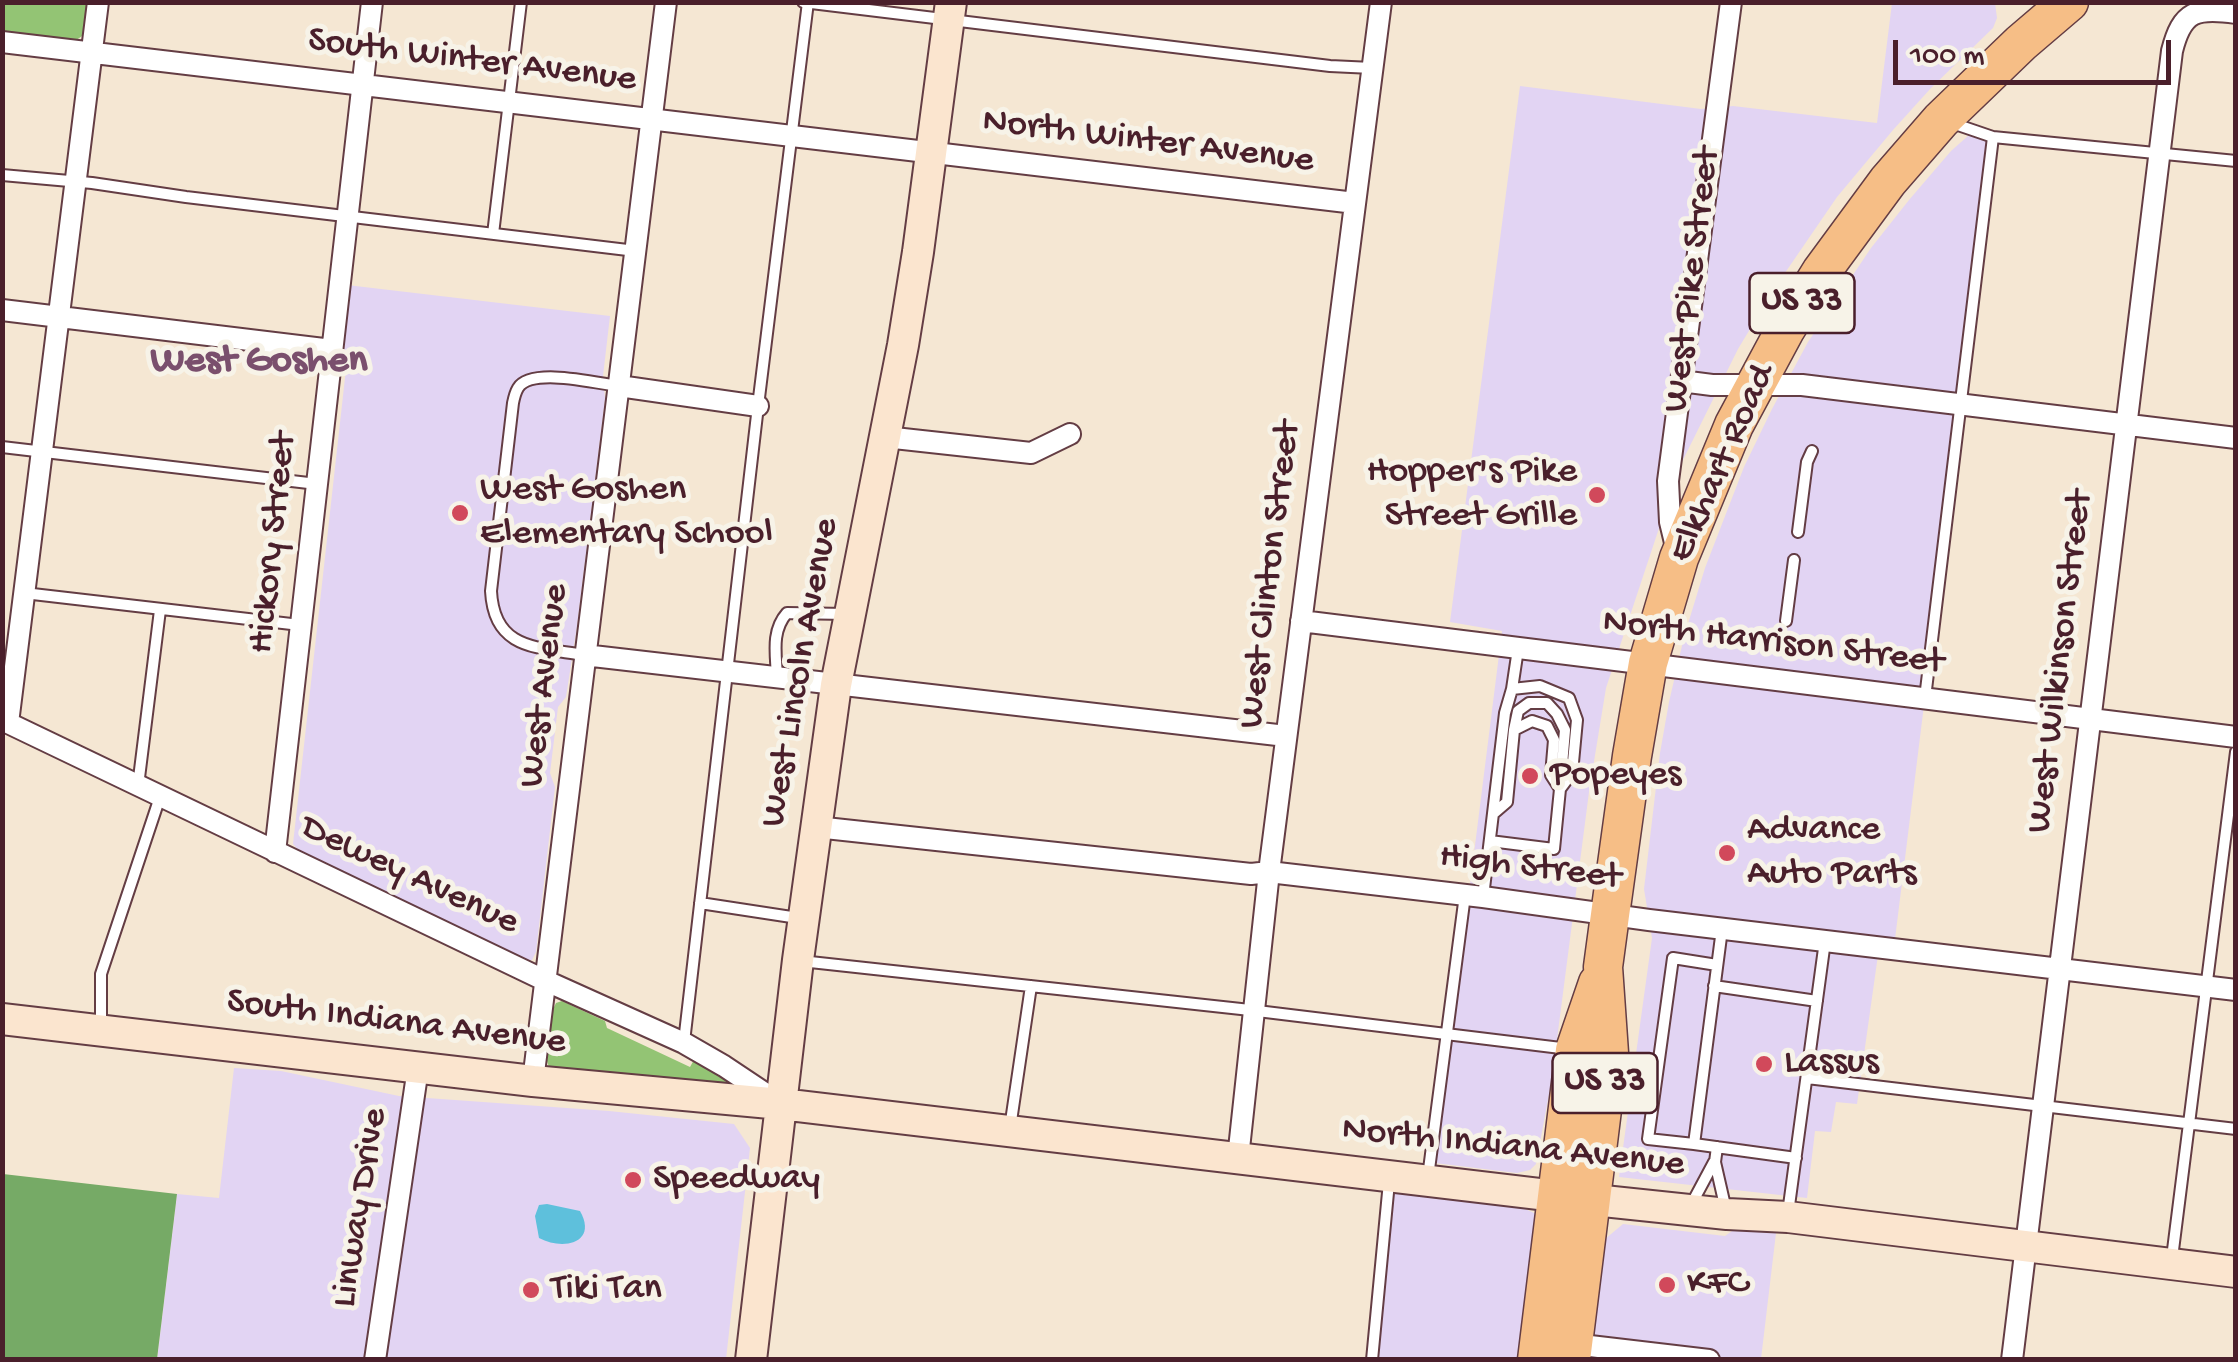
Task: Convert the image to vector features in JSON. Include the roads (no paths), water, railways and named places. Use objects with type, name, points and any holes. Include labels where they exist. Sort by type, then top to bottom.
[{"type":"highway","name":"Elkhart Road","points":[[1648,663],[1679,558],[1728,438],[1821,272],[1888,181],[1942,120],[2059,4]]},
{"type":"highway","name":"US 33","points":[[1572,1352],[1573,1197],[1609,1054],[1603,966],[1648,663]]},
{"type":"highway","points":[[1537,1360],[1573,1197],[1575,1050],[1603,966]]},
{"type":"street","points":[[5,722],[98,2]]},
{"type":"street","name":"Hickory Street","points":[[275,852],[372,2]]},
{"type":"street","name":"West Avenue","points":[[533,1081],[666,2]]},
{"type":"street","name":"West Clinton Street","points":[[1238,1158],[1269,872],[1381,2]]},
{"type":"street","name":"West Pike Street","points":[[1679,558],[1670,522],[1668,481],[1732,2]]},
{"type":"street","name":"West Lincoln Avenue","points":[[752,1360],[798,960],[836,684],[918,252],[950,11]]},
{"type":"street","name":"West Wilkinson Street","points":[[2012,1360],[2176,33],[2190,14],[2231,12]]},
{"type":"street","name":"South Winter Avenue","points":[[2,42],[932,152]]},
{"type":"street","name":"North Winter Avenue","points":[[932,152],[1355,203]]},
{"type":"street","points":[[2,310],[332,350]]},
{"type":"street","points":[[1680,381],[1802,385],[2236,438]]},
{"type":"street","points":[[619,386],[758,406]]},
{"type":"street","points":[[885,437],[1031,454],[1070,434]]},
{"type":"street","name":"North Harrison Street","points":[[1302,620],[2236,736]]},
{"type":"street","points":[[584,654],[1286,736]]},
{"type":"street","name":"Dewey Avenue","points":[[5,722],[684,1043],[781,1104]]},
{"type":"street","name":"High Street","points":[[816,827],[1251,874],[1269,872],[2236,990]]},
{"type":"street","name":"South Indiana Avenue","points":[[2,1019],[533,1081],[781,1104]]},
{"type":"street","name":"Linway Drive","points":[[375,1360],[418,1068]]},
{"type":"street","name":"North Indiana Avenue","points":[[781,1104],[2236,1272]]},
{"type":"street","points":[[1572,1352],[1709,1360]]},
{"type":"lane","points":[[493,234],[521,2]]},
{"type":"lane","points":[[684,1043],[806,3],[950,11],[1330,66],[1372,68]]},
{"type":"lane","points":[[1942,120],[1994,137],[2236,161]]},
{"type":"lane","points":[[1926,698],[1994,137]]},
{"type":"lane","points":[[2,176],[636,251]]},
{"type":"lane","points":[[584,654],[529,646],[512,638],[500,627],[492,610],[490,591],[512,404],[518,387],[540,376],[619,386]]},
{"type":"lane","points":[[2,447],[317,484]]},
{"type":"lane","points":[[1798,532],[1807,462],[1812,451]]},
{"type":"lane","points":[[1786,621],[1794,560]]},
{"type":"lane","points":[[24,593],[302,625]]},
{"type":"lane","points":[[138,786],[160,610]]},
{"type":"lane","points":[[777,678],[776,638],[779,622],[787,613],[848,614]]},
{"type":"lane","points":[[1428,1180],[1447,1034],[1474,896],[1490,840],[1505,713],[1518,648]]},
{"type":"lane","points":[[1512,689],[1540,686],[1569,698],[1577,720],[1572,773],[1560,789]]},
{"type":"lane","points":[[1490,840],[1554,849],[1565,730],[1547,704],[1529,703],[1518,711],[1507,802],[1494,814]]},
{"type":"lane","points":[[1514,730],[1532,721],[1547,726],[1554,740],[1551,775],[1560,789]]},
{"type":"lane","points":[[2171,1264],[2236,752]]},
{"type":"lane","points":[[102,1030],[100,974],[160,797]]},
{"type":"lane","points":[[700,903],[804,919]]},
{"type":"lane","points":[[1694,1144],[1722,929]]},
{"type":"lane","points":[[1788,1218],[1826,942]]},
{"type":"lane","points":[[1717,964],[1674,958],[1648,1138],[1796,1158]]},
{"type":"lane","points":[[798,960],[1575,1050]]},
{"type":"lane","points":[[1010,1131],[1031,986]]},
{"type":"lane","points":[[1714,986],[1817,1001]]},
{"type":"lane","points":[[1807,1078],[2236,1129]]},
{"type":"lane","points":[[1716,1148],[1715,1162],[1727,1214]]},
{"type":"lane","points":[[1689,1209],[1715,1162]]},
{"type":"lane","points":[[1372,1360],[1390,1176]]},
{"type":"water","points":[[539,1205],[580,1211],[585,1231],[581,1237],[567,1244],[539,1238],[535,1216]]},
{"type":"place","name":"Hopper's Pike Street Grille","points":[[1597,495]]},
{"type":"place","name":"West Goshen Elementary School","points":[[460,513]]},
{"type":"place","name":"Popeyes","points":[[1530,776]]},
{"type":"place","name":"Advance Auto Parts","points":[[1727,853]]},
{"type":"place","name":"Lassus","points":[[1764,1064]]},
{"type":"place","name":"Speedway","points":[[633,1180]]},
{"type":"place","name":"KFC","points":[[1667,1285]]},
{"type":"place","name":"Tiki Tan","points":[[531,1290]]},
{"type":"district","name":"West Goshen","points":[[259,363]]}]
